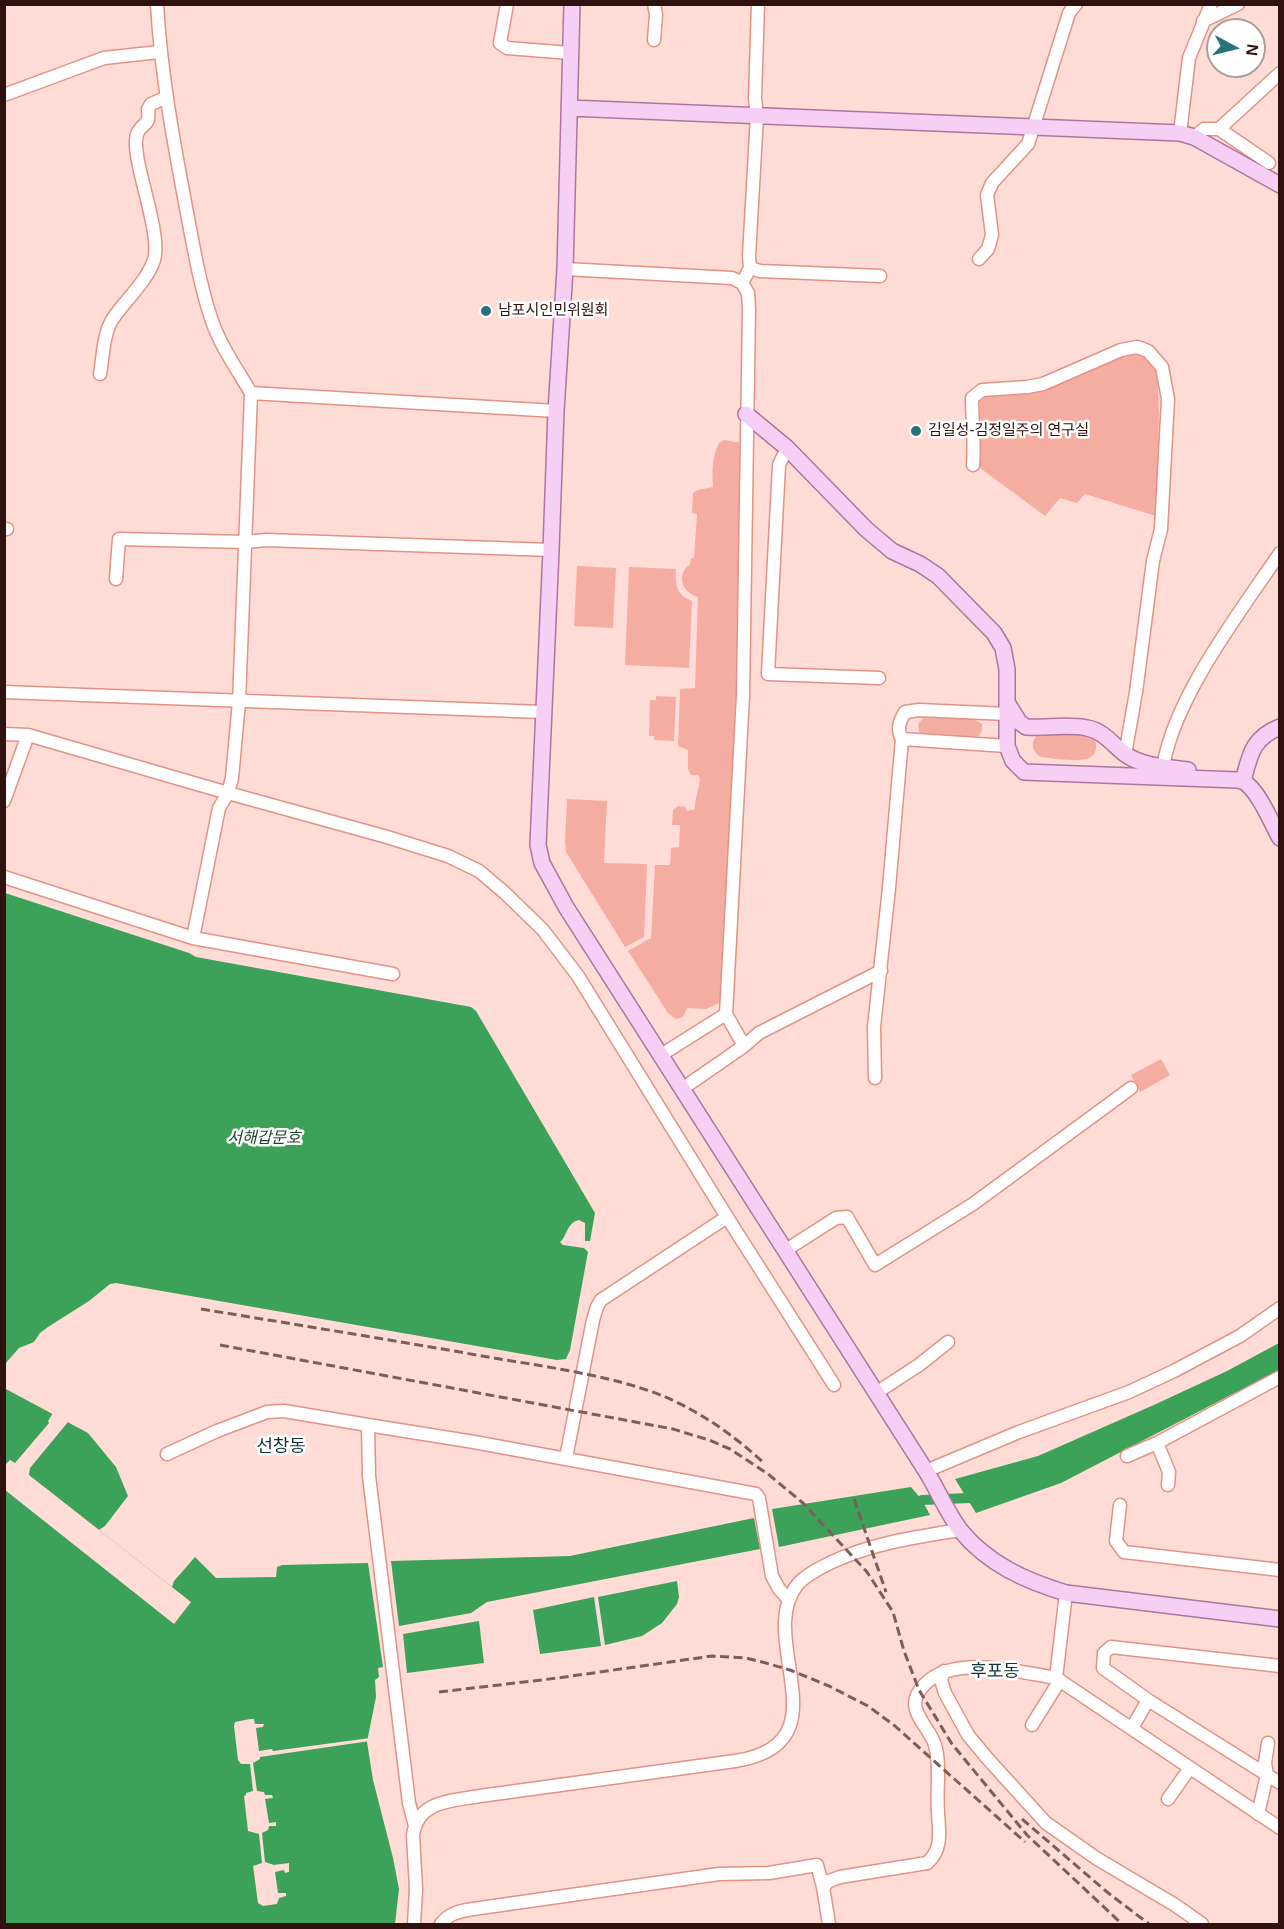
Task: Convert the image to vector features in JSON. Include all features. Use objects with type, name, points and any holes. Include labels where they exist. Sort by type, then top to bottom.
[{"type":"main road","points":[[572,4],[565,269],[556,411],[538,845],[542,863],[566,907],[786,1250],[930,1478],[956,1524],[980,1550],[1004,1568],[1036,1584],[1066,1593],[1280,1619]]},
{"type":"main road","points":[[569,108],[1187,135],[1280,185]]},
{"type":"main road","points":[[746,414],[787,448],[866,529],[892,551],[920,564],[938,576],[994,633],[1003,648],[1007,669],[1007,746],[1013,761],[1024,772],[1163,772],[1240,780],[1248,784],[1256,795],[1280,838]]},
{"type":"main road","points":[[1007,708],[1026,727],[1087,728],[1108,738],[1125,754],[1163,772]]},
{"type":"main road","points":[[1240,780],[1255,745],[1263,736],[1280,727]]},
{"type":"street","points":[[157,4],[159,52],[166,97],[203,291],[225,352],[251,393],[239,702],[232,778],[228,792],[219,808],[193,938]]},
{"type":"street","points":[[507,4],[500,43],[507,48],[570,53]]},
{"type":"street","points":[[654,4],[656,15],[654,40]]},
{"type":"street","points":[[742,283],[750,268],[757,116],[755,98],[758,4]]},
{"type":"street","points":[[1211,4],[1189,58],[1187,135],[1204,129],[1219,129],[1269,163]]},
{"type":"street","points":[[1203,21],[1238,4]]},
{"type":"street","points":[[979,260],[988,249],[992,236],[987,195],[992,183],[1028,144],[1070,13],[1075,5]]},
{"type":"street","points":[[4,95],[105,58],[159,52]]},
{"type":"street","points":[[1219,129],[1280,73]]},
{"type":"street","points":[[100,374],[106,336],[111,321],[150,270],[155,256],[153,230],[136,155],[136,140],[138,132],[146,125],[151,104],[166,97]]},
{"type":"street","points":[[750,268],[760,271],[880,276]]},
{"type":"street","points":[[565,269],[732,278],[742,283],[748,292],[743,696],[726,1014],[744,1046]]},
{"type":"street","points":[[973,465],[975,450],[972,398],[982,390],[1043,384],[1121,350],[1137,347],[1148,351],[1162,367],[1168,399],[1161,529],[1153,561],[1136,692],[1125,754]]},
{"type":"street","points":[[251,393],[556,411]]},
{"type":"street","points":[[787,448],[778,465],[768,674],[879,678]]},
{"type":"street","points":[[116,579],[119,538],[245,542],[278,540],[552,550]]},
{"type":"street","points":[[1163,772],[1169,742],[1181,711],[1213,655],[1280,553]]},
{"type":"street","points":[[4,693],[543,712]]},
{"type":"street","points":[[875,1078],[873,1027],[881,971],[902,739],[899,734],[900,722],[905,712],[919,710],[1007,708]]},
{"type":"street","points":[[4,734],[28,735],[387,837],[447,856],[479,871],[543,930],[569,962],[834,1385]]},
{"type":"street","points":[[4,801],[28,735]]},
{"type":"street","points":[[902,739],[1007,746]]},
{"type":"street","points":[[4,877],[193,938],[393,974]]},
{"type":"street","points":[[682,1089],[759,1034],[881,971]]},
{"type":"street","points":[[661,1055],[726,1014]]},
{"type":"street","points":[[786,1250],[836,1218],[846,1217],[875,1265],[973,1204],[1131,1088]]},
{"type":"street","points":[[566,1458],[593,1320],[601,1300],[727,1217]]},
{"type":"street","points":[[930,1478],[1030,1428],[1129,1392],[1174,1371],[1240,1336],[1280,1308]]},
{"type":"street","points":[[876,1393],[919,1365],[948,1342]]},
{"type":"street","points":[[1127,1456],[1157,1443],[1280,1377]]},
{"type":"street","points":[[168,1454],[217,1431],[267,1412],[284,1411],[749,1491],[759,1498],[772,1576],[778,1589],[789,1600]]},
{"type":"street","points":[[368,1425],[369,1476],[379,1563],[409,1803],[415,1826]]},
{"type":"street","points":[[1157,1443],[1169,1472],[1168,1485]]},
{"type":"street","points":[[1119,1505],[1116,1541],[1124,1552],[1280,1570]]},
{"type":"street","points":[[414,1924],[416,1889],[413,1835],[423,1812],[431,1806],[480,1796],[749,1759],[776,1746],[788,1730],[792,1719],[793,1702],[786,1629],[789,1600],[802,1580],[849,1554],[956,1524]]},
{"type":"street","points":[[1032,1725],[1058,1679],[1066,1593]]},
{"type":"street","points":[[1280,1666],[1111,1647],[1104,1653],[1103,1668],[1148,1700],[1280,1784]]},
{"type":"street","points":[[823,1887],[829,1881],[840,1877],[927,1863],[935,1856],[939,1848],[938,1765],[931,1733],[920,1718],[915,1704],[919,1690],[930,1678],[944,1671],[972,1666],[1058,1679],[1280,1828]]},
{"type":"street","points":[[944,1671],[941,1680],[945,1693],[968,1735],[1046,1823],[1096,1858],[1175,1905],[1202,1924]]},
{"type":"street","points":[[1132,1728],[1148,1700]]},
{"type":"street","points":[[1258,1814],[1267,1774],[1265,1763],[1268,1743]]},
{"type":"street","points":[[1168,1799],[1190,1768]]},
{"type":"street","points":[[441,1924],[455,1912],[473,1909],[719,1874],[769,1873],[818,1866],[829,1924]]},
{"type":"shaded area","points":[[1128,352],[1146,354],[1157,369],[1159,412],[1156,516],[1085,494],[1077,503],[1060,498],[1045,516],[980,468],[980,399]]},
{"type":"shaded area","points":[[724,440],[742,443],[738,695],[724,1001],[706,1009],[687,1008],[683,1017],[676,1019],[668,1013],[628,951],[651,938],[655,865],[670,865],[671,848],[679,847],[680,825],[672,825],[673,810],[678,806],[685,807],[687,811],[695,809],[700,778],[698,775],[691,775],[688,769],[688,750],[678,746],[680,689],[695,688],[698,597],[692,595],[684,587],[682,578],[691,558],[694,558],[697,514],[692,513],[693,493],[713,487],[715,454],[719,443]]},
{"type":"shaded area","points":[[577,566],[616,568],[613,628],[574,626]]},
{"type":"shaded area","points":[[629,567],[676,569],[680,592],[692,601],[689,668],[625,665]]},
{"type":"shaded area","points":[[656,696],[676,697],[674,741],[654,740],[654,736],[649,736],[650,700],[656,700]]},
{"type":"shaded area","points":[[923,718],[974,719],[982,724],[982,730],[979,736],[973,738],[922,735],[918,724]]},
{"type":"shaded area","points":[[1040,733],[1086,734],[1095,740],[1096,750],[1089,758],[1079,760],[1039,756],[1033,744]]},
{"type":"shaded area","points":[[567,799],[607,801],[604,863],[647,864],[644,937],[625,947],[566,852]]},
{"type":"shaded area","points":[[1161,1059],[1170,1075],[1140,1092],[1131,1075]]},
{"type":"water","name":"서해갑문호","points":[[5,893],[196,957],[471,1007],[476,1011],[595,1213],[590,1241],[585,1241],[585,1223],[579,1220],[569,1227],[560,1242],[563,1245],[584,1248],[588,1252],[570,1350],[566,1359],[557,1360],[116,1283],[110,1284],[89,1301],[48,1327],[34,1342],[19,1348],[5,1364]]},
{"type":"water","points":[[1279,1343],[1279,1370],[1061,1483],[976,1513],[955,1479],[1038,1456],[1227,1371]]},
{"type":"water","points":[[4,1388],[88,1433],[116,1467],[128,1496],[105,1526],[99,1530],[172,1587],[174,1581],[195,1557],[216,1578],[276,1577],[277,1567],[282,1565],[368,1563],[383,1667],[378,1668],[379,1677],[375,1680],[376,1697],[367,1742],[373,1780],[399,1889],[395,1924],[5,1924]]},
{"type":"water","points":[[911,1487],[922,1500],[930,1515],[779,1547],[772,1509]]},
{"type":"water","points":[[754,1518],[760,1549],[487,1602],[471,1613],[399,1626],[391,1561],[570,1556]]},
{"type":"water","points":[[677,1581],[679,1597],[677,1604],[662,1623],[642,1636],[605,1645],[598,1597]]},
{"type":"water","points":[[594,1597],[601,1646],[540,1654],[533,1610]]},
{"type":"water","points":[[479,1621],[484,1663],[407,1673],[403,1634]]},
{"type":"pier","points":[[53,1413],[68,1422],[30,1468],[29,1475],[191,1602],[174,1624],[5,1490],[5,1465],[10,1460],[15,1463],[49,1423]]},
{"type":"pier","points":[[254,1719],[255,1724],[264,1724],[263,1727],[256,1728],[259,1751],[370,1738],[370,1741],[260,1757],[253,1763],[257,1791],[264,1792],[265,1795],[272,1795],[273,1798],[265,1799],[269,1823],[276,1822],[276,1826],[269,1826],[268,1830],[262,1833],[265,1862],[274,1865],[289,1863],[289,1872],[285,1873],[284,1870],[275,1872],[278,1893],[286,1893],[286,1896],[279,1898],[277,1904],[263,1906],[258,1903],[253,1866],[262,1863],[259,1834],[248,1831],[244,1796],[253,1791],[250,1764],[241,1764],[238,1760],[234,1726],[235,1722]]},
{"type":"waterway","points":[[922,1500],[969,1498],[979,1495]]},
{"type":"railway","points":[[201,1309],[558,1369],[623,1383],[663,1396],[691,1409],[730,1434],[765,1464]]},
{"type":"railway","points":[[220,1345],[673,1429],[730,1449],[768,1474],[803,1503],[867,1572],[893,1612],[904,1651],[919,1690],[952,1744],[1027,1835],[1122,1924]]},
{"type":"railway","points":[[854,1499],[886,1592]]},
{"type":"railway","points":[[439,1692],[712,1656],[746,1658],[766,1663],[829,1686],[868,1706],[895,1726],[1025,1842]]},
{"type":"railway","points":[[1022,1819],[1107,1892],[1149,1924]]},
{"type":"place","name":"남포시인민위원회","points":[[486,311]]},
{"type":"place","name":"김일성-김정일주의 연구실","points":[[916,431]]},
{"type":"district","name":"선창동","points":[[281,1447]]},
{"type":"district","name":"후포동","points":[[995,1672]]}]
